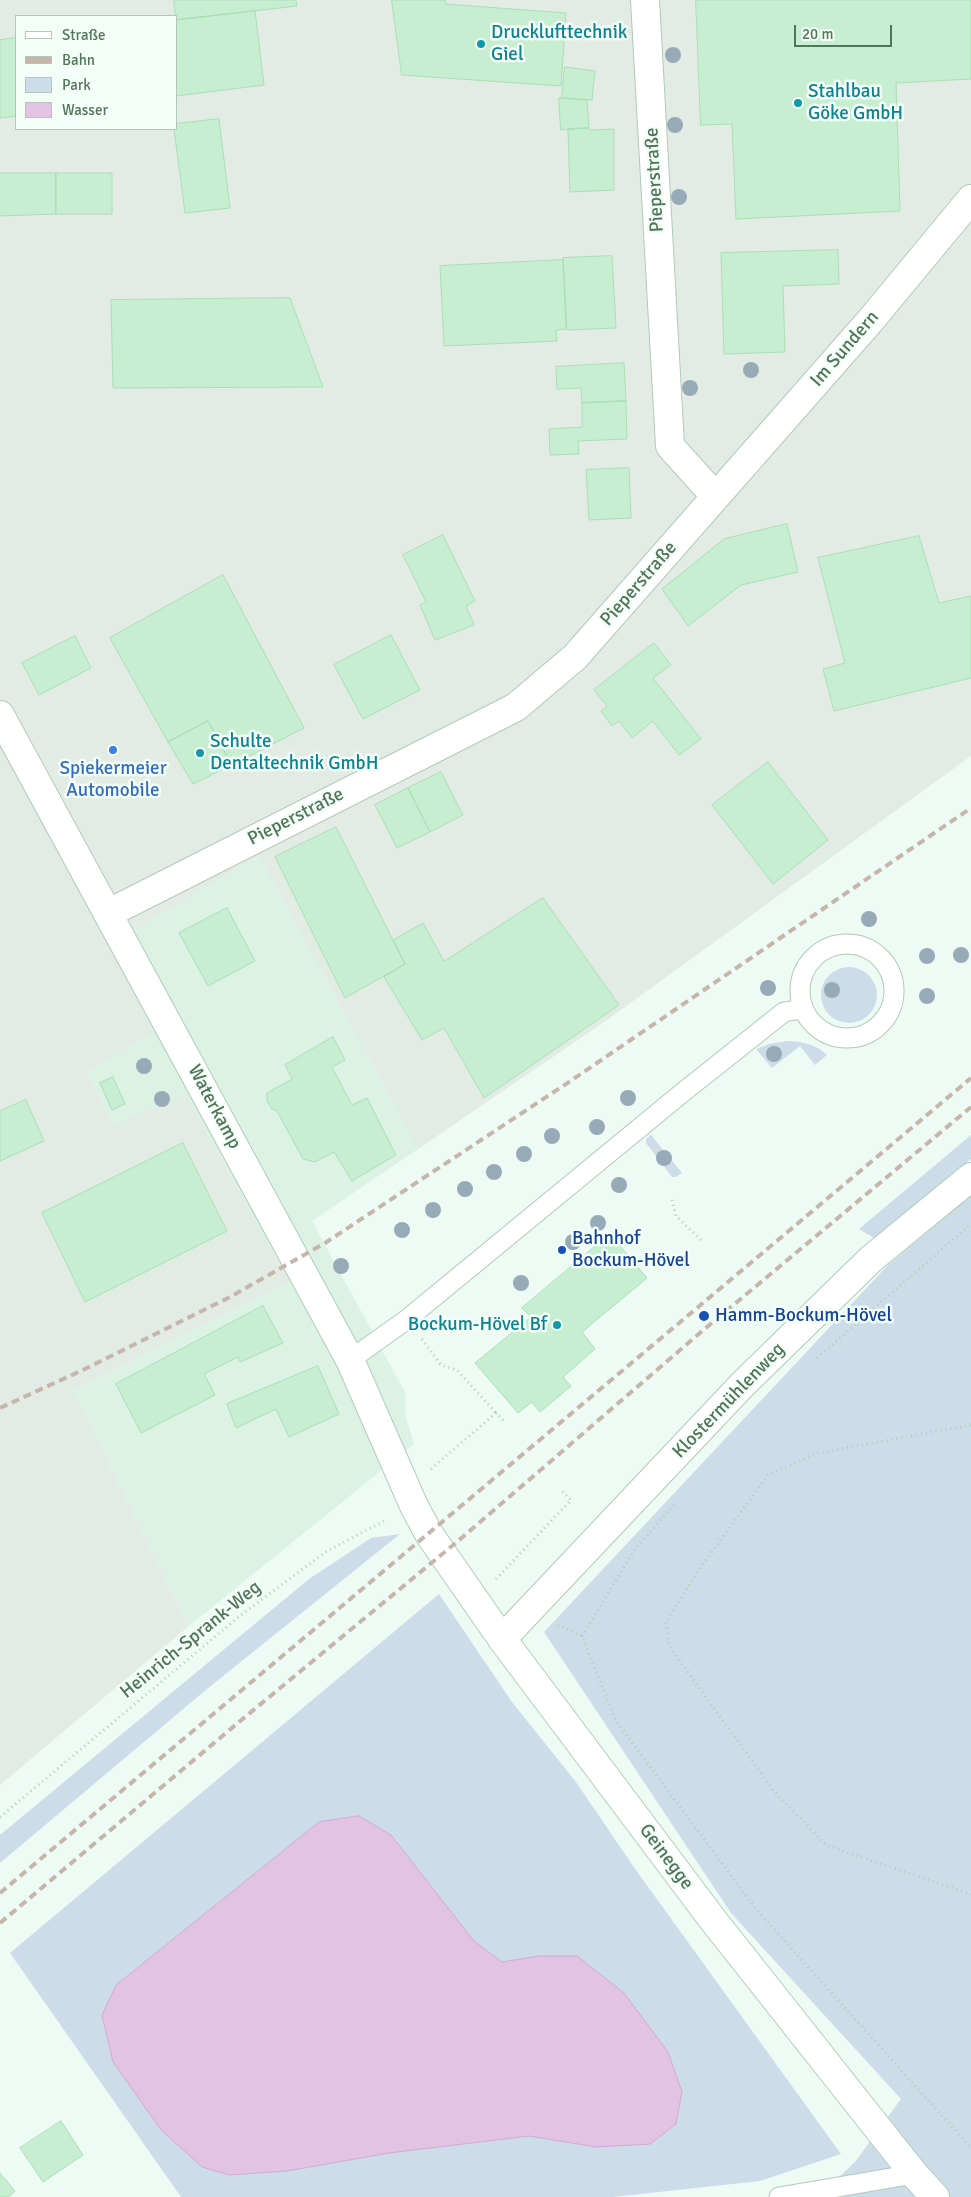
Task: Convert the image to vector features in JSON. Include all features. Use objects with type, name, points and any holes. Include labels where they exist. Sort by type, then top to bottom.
[{"type":"street","name":"Pieperstraße","points":[[109,912],[516,707],[575,657],[715,496],[670,446],[645,0]]},
{"type":"street","name":"Im Sundern","points":[[715,496],[870,320],[971,199]]},
{"type":"street","name":"Waterkamp","points":[[0,715],[109,912],[350,1360],[409,1495]]},
{"type":"street","name":"Klostermühlenweg","points":[[502,1639],[742,1385],[871,1259],[971,1177]]},
{"type":"street","name":"Geinegge","points":[[409,1495],[429,1534],[502,1639],[713,1920],[914,2174],[935,2197]]},
{"type":"lane","points":[[854,943],[877,954],[892,974],[894,998],[884,1022],[864,1036],[839,1039],[816,1029],[802,1008],[799,983],[809,961],[829,946],[854,943]]},
{"type":"lane","points":[[350,1360],[406,1320],[776,1018],[784,1012],[802,1008]]},
{"type":"lane","points":[[779,2197],[914,2174]]},
{"type":"path","points":[[672,1200],[676,1216],[701,1240]]},
{"type":"path","points":[[816,1359],[971,1224]]},
{"type":"path","points":[[406,1320],[442,1365],[457,1370],[505,1422]]},
{"type":"path","name":"Heinrich-Sprank-Weg","points":[[0,1817],[241,1615],[327,1551],[409,1495],[439,1463],[496,1413]]},
{"type":"path","points":[[971,1425],[818,1453],[768,1475],[698,1571],[666,1622],[668,1646],[773,1790],[826,1846],[971,1894]]},
{"type":"path","points":[[490,1572],[494,1582],[571,1500],[560,1489]]},
{"type":"path","points":[[680,1499],[635,1549],[582,1636],[616,1721],[756,1910],[971,2148]]},
{"type":"shaded area","points":[[0,0],[971,0],[971,756],[607,1020],[418,1149],[258,856],[111,945],[153,1033],[87,1071],[113,1125],[185,1094],[267,1243],[292,1280],[73,1391],[189,1626],[0,1785]]},
{"type":"shaded area","points":[[258,856],[418,1149],[312,1221],[406,1394],[405,1414],[414,1444],[189,1626],[73,1391],[292,1279],[267,1243],[113,1125],[87,1071],[110,945]]},
{"type":"green space","points":[[844,967],[854,967],[869,975],[875,984],[877,995],[875,1006],[869,1015],[854,1023],[844,1023],[833,1018],[826,1011],[821,1000],[821,990],[826,979],[833,972]]},
{"type":"green space","points":[[788,1041],[809,1044],[827,1055],[815,1065],[800,1046],[772,1068],[756,1049],[769,1044]]},
{"type":"green space","points":[[651,1135],[682,1173],[672,1177],[646,1143],[646,1139]]},
{"type":"green space","points":[[971,1135],[971,1159],[874,1238],[859,1229]]},
{"type":"green space","points":[[971,1196],[971,2197],[818,2197],[855,2162],[901,2099],[731,1913],[544,1632],[888,1265]]},
{"type":"green space","points":[[400,1534],[207,1689],[0,1863],[0,1835],[309,1579],[371,1538]]},
{"type":"green space","points":[[439,1594],[512,1702],[576,1782],[633,1866],[841,2154],[760,2181],[613,2197],[181,2197],[10,1953]]},
{"type":"water","points":[[359,1816],[391,1835],[474,1941],[502,1962],[539,1956],[577,1956],[624,1993],[668,2052],[682,2092],[676,2124],[650,2144],[596,2147],[529,2136],[389,2153],[287,2171],[229,2175],[202,2167],[161,2130],[113,2062],[102,2015],[116,1985],[319,1822]]},
{"type":"building","points":[[174,0],[296,0],[297,6],[178,20],[178,15],[176,15]]},
{"type":"building","name":"Drucklufttechnik Giel","points":[[392,0],[445,0],[445,4],[566,13],[561,86],[402,75]]},
{"type":"building","name":"Stahlbau Göke GmbH","points":[[696,0],[971,0],[971,79],[896,83],[900,211],[736,219],[732,124],[701,125]]},
{"type":"building","points":[[255,11],[264,85],[178,96],[178,20]]},
{"type":"building","points":[[15,38],[15,116],[0,118],[0,40]]},
{"type":"building","points":[[565,67],[595,71],[592,100],[562,98]]},
{"type":"building","points":[[559,98],[587,100],[589,128],[561,130]]},
{"type":"building","points":[[219,119],[230,208],[185,213],[174,130],[178,130],[178,124]]},
{"type":"building","points":[[589,128],[590,130],[614,129],[614,190],[570,192],[568,129]]},
{"type":"building","points":[[0,173],[56,173],[56,214],[0,216]]},
{"type":"building","points":[[56,173],[112,173],[112,214],[56,214]]},
{"type":"building","points":[[838,250],[839,284],[783,286],[785,352],[724,354],[721,253]]},
{"type":"building","points":[[612,256],[616,328],[567,330],[563,258]]},
{"type":"building","points":[[563,260],[566,329],[556,330],[557,341],[444,346],[440,266]]},
{"type":"building","points":[[290,298],[323,387],[113,388],[111,300]]},
{"type":"building","points":[[624,363],[626,401],[582,403],[581,388],[557,389],[556,367]]},
{"type":"building","points":[[626,401],[627,439],[578,441],[579,454],[550,455],[549,429],[582,427],[582,403]]},
{"type":"building","points":[[629,468],[631,518],[589,520],[586,470]]},
{"type":"building","points":[[787,524],[798,572],[741,585],[688,626],[662,589],[724,539]]},
{"type":"building","points":[[443,535],[475,601],[466,606],[474,625],[435,640],[420,605],[426,602],[403,555]]},
{"type":"building","points":[[919,536],[939,603],[971,596],[971,678],[834,711],[823,669],[845,663],[818,558]]},
{"type":"building","points":[[223,575],[304,728],[232,765],[208,721],[168,742],[110,638]]},
{"type":"building","points":[[391,635],[420,690],[363,719],[334,665]]},
{"type":"building","points":[[75,636],[91,668],[39,695],[22,663]]},
{"type":"building","points":[[654,643],[671,665],[653,678],[701,739],[679,755],[653,721],[632,738],[619,721],[612,726],[601,711],[607,706],[594,690]]},
{"type":"building","name":"Schulte Dentaltechnik GmbH","points":[[208,721],[232,765],[193,784],[168,742]]},
{"type":"building","points":[[768,762],[828,840],[773,884],[712,805]]},
{"type":"building","points":[[441,772],[463,815],[430,832],[408,788]]},
{"type":"building","points":[[408,788],[430,832],[397,848],[375,805]]},
{"type":"building","points":[[336,827],[405,964],[345,998],[275,857]]},
{"type":"building","points":[[543,898],[619,1005],[484,1098],[444,1028],[422,1040],[384,977],[405,964],[393,940],[423,923],[444,961]]},
{"type":"building","points":[[227,908],[255,961],[208,986],[179,933]]},
{"type":"building","points":[[333,1037],[345,1060],[332,1067],[352,1105],[367,1098],[396,1155],[352,1181],[334,1152],[315,1162],[303,1159],[277,1111],[272,1109],[267,1101],[267,1093],[292,1079],[285,1065]]},
{"type":"building","points":[[113,1077],[125,1104],[112,1110],[100,1083]]},
{"type":"building","points":[[26,1100],[44,1141],[0,1161],[0,1111]]},
{"type":"building","points":[[183,1143],[227,1231],[85,1302],[42,1213]]},
{"type":"building","name":"Bockum-Hövel Bf","points":[[610,1234],[647,1278],[582,1332],[595,1349],[563,1377],[571,1386],[540,1412],[532,1402],[518,1413],[475,1363],[531,1317],[522,1308]]},
{"type":"building","points":[[263,1306],[283,1343],[240,1362],[238,1357],[204,1374],[215,1395],[141,1433],[116,1384]]},
{"type":"building","points":[[318,1366],[339,1414],[289,1437],[276,1409],[236,1428],[227,1404]]},
{"type":"building","points":[[61,2121],[83,2155],[43,2182],[20,2148]]},
{"type":"building","points":[[0,2173],[15,2191],[8,2197],[0,2197]]},
{"type":"railway","points":[[0,1408],[85,1369],[230,1297],[325,1243],[569,1082],[971,808]]},
{"type":"railway","points":[[0,1893],[971,1078]]},
{"type":"railway","points":[[0,1923],[458,1541],[701,1332],[971,1107]]},
{"type":"place","name":"Drucklufttechnik Giel","points":[[481,44]]},
{"type":"place","name":"Stahlbau Göke GmbH","points":[[798,103]]},
{"type":"place","name":"Spiekermeier Automobile","points":[[113,750]]},
{"type":"place","name":"Schulte Dentaltechnik GmbH","points":[[200,753]]},
{"type":"place","name":"Bahnhof Bockum-Hövel","points":[[562,1250]]},
{"type":"place","name":"Hamm-Bockum-Hövel","points":[[704,1316]]},
{"type":"place","name":"Bockum-Hövel Bf","points":[[557,1325]]}]
